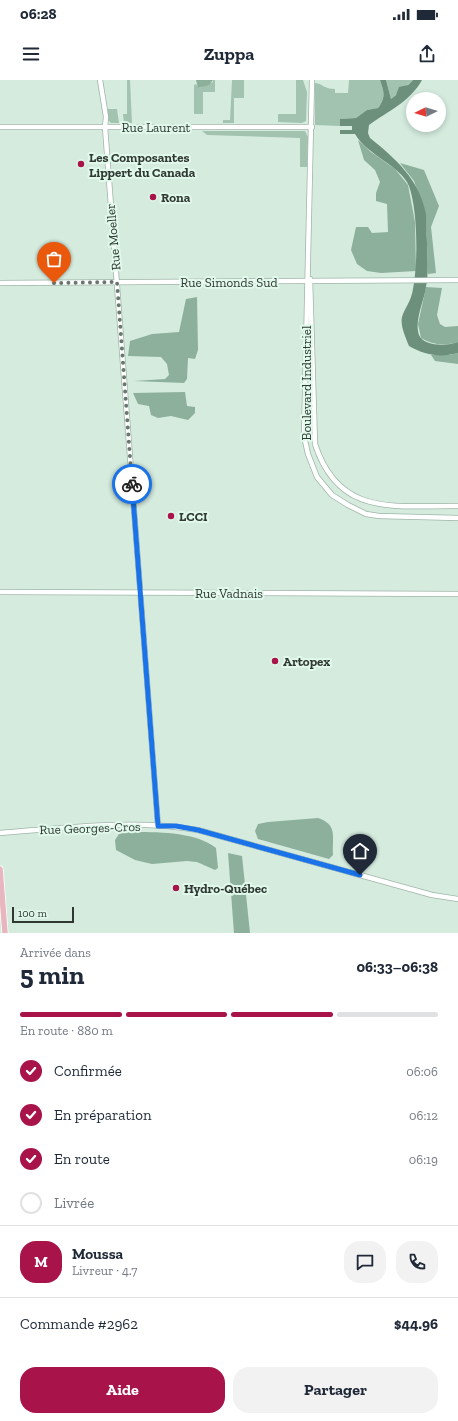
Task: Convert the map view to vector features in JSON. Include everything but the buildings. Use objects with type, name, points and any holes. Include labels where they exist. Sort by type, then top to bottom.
[{"type":"main road","points":[[0,869],[5,933]]},
{"type":"street","name":"Rue Moeller","points":[[100,80],[106,117],[104,127],[158,826]]},
{"type":"street","name":"Boulevard Industriel","points":[[312,80],[309,281],[304,436],[308,454],[316,477],[332,494],[348,506],[366,514],[458,518]]},
{"type":"street","name":"Rue Laurent","points":[[0,127],[312,127]]},
{"type":"street","name":"Rue Simonds Sud","points":[[0,283],[458,280]]},
{"type":"street","name":"Boulevard Industriel","points":[[309,281],[315,444],[320,461],[326,472],[341,488],[354,498],[370,503],[458,506]]},
{"type":"street","name":"Rue Vadnais","points":[[0,592],[458,594]]},
{"type":"street","name":"Rue Georges-Cros","points":[[0,833],[63,828],[176,826],[198,830],[432,895],[458,898]]},
{"type":"shaded area","points":[[127,80],[130,80],[132,123],[124,123],[123,114],[127,114]]},
{"type":"shaded area","points":[[196,80],[213,80],[209,85],[198,88]]},
{"type":"shaded area","points":[[213,80],[215,80],[215,92],[203,92],[203,114],[194,114],[194,85],[196,84],[199,88],[213,82]]},
{"type":"shaded area","points":[[232,80],[244,80],[244,98],[234,98],[234,123],[223,123],[223,120],[230,120]]},
{"type":"shaded area","points":[[296,80],[303,80],[307,92],[306,121],[302,123],[278,122],[278,114],[296,114]]},
{"type":"shaded area","points":[[349,80],[380,80],[384,94],[378,108],[367,110],[356,118],[340,119],[340,126],[315,125],[315,83],[335,89],[335,93],[348,93]]},
{"type":"shaded area","points":[[380,80],[386,80],[391,99],[396,95],[399,87],[408,85],[413,80],[422,80],[413,92],[406,92],[406,99],[398,106],[369,125],[368,133],[370,138],[389,154],[405,171],[418,190],[423,202],[426,214],[428,264],[425,293],[418,317],[419,335],[426,342],[431,344],[443,345],[458,342],[458,353],[451,355],[433,355],[421,352],[409,346],[402,324],[403,313],[412,294],[416,265],[416,223],[409,186],[399,172],[367,148],[355,134],[340,134],[340,130],[352,130],[352,126],[340,126],[340,119],[356,118],[367,110],[378,108],[384,94]]},
{"type":"shaded area","points":[[386,80],[413,80],[391,99]]},
{"type":"shaded area","points":[[107,109],[117,109],[119,123],[111,123],[108,120]]},
{"type":"shaded area","points":[[202,131],[305,131],[308,137],[307,167],[300,167],[300,138],[207,135]]},
{"type":"shaded area","points":[[358,140],[371,152],[395,169],[408,185],[415,222],[416,271],[381,273],[367,271],[357,264],[351,250],[356,227],[368,227],[372,233],[388,232],[387,204],[376,201],[376,193],[380,182],[375,170],[364,160]]},
{"type":"shaded area","points":[[400,163],[424,170],[439,206],[431,227],[436,273],[428,274],[426,215],[414,181]]},
{"type":"shaded area","points":[[426,287],[442,288],[437,315],[440,324],[445,327],[458,326],[458,342],[439,344],[421,338],[418,324]]},
{"type":"shaded area","points":[[197,297],[198,350],[195,359],[188,358],[187,379],[184,383],[134,381],[165,379],[169,375],[167,364],[161,357],[128,356],[130,341],[152,334],[179,332],[186,299]]},
{"type":"shaded area","points":[[458,353],[458,364],[435,361],[431,355],[450,355]]},
{"type":"shaded area","points":[[185,392],[187,406],[195,407],[195,413],[188,420],[171,416],[158,418],[151,415],[149,406],[138,404],[133,393]]},
{"type":"shaded area","points":[[318,818],[329,824],[333,832],[333,855],[329,859],[258,839],[255,831],[258,824]]},
{"type":"shaded area","points":[[127,832],[186,835],[197,838],[216,848],[218,868],[215,870],[197,862],[187,861],[152,864],[135,860],[116,850],[115,840],[119,834]]},
{"type":"shaded area","points":[[228,853],[242,856],[250,933],[234,933]]},
{"type":"way so far","points":[[54,283],[117,282],[132,484]]},
{"type":"place","name":"Les Composantes Lippert du Canada","points":[[81,164]]},
{"type":"place","name":"Rona","points":[[153,197]]},
{"type":"place","name":"LCCI","points":[[171,516]]},
{"type":"place","name":"Artopex","points":[[275,661]]},
{"type":"place","name":"Hydro-Québec","points":[[176,888]]},
{"type":"route","points":[[132,484],[158,826],[176,826],[198,830],[360,875]]}]
